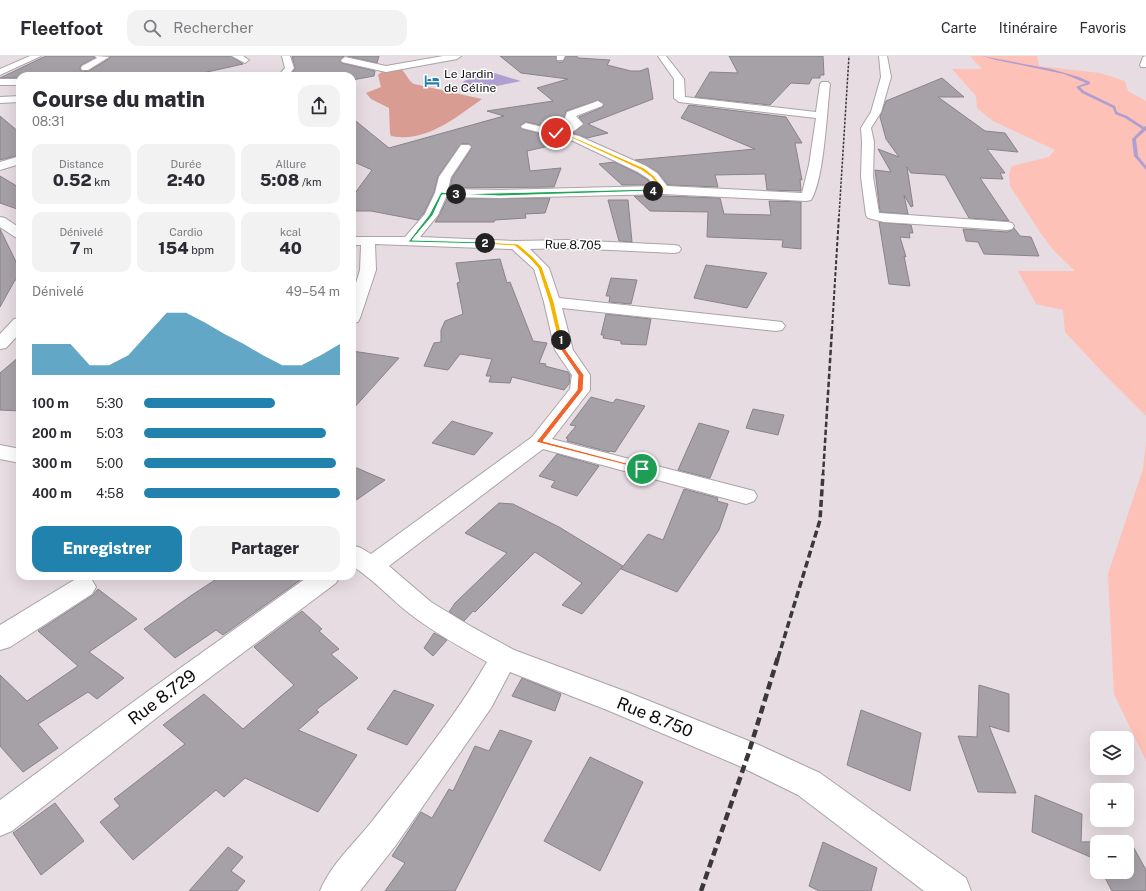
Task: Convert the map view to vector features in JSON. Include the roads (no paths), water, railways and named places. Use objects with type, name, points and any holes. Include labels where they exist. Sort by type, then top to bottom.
[{"type":"street","points":[[0,72],[36,56]]},
{"type":"street","points":[[85,68],[105,57],[99,56]]},
{"type":"street","points":[[236,56],[246,60]]},
{"type":"street","points":[[286,56],[290,68],[286,72]]},
{"type":"street","points":[[344,60],[386,69],[457,56]]},
{"type":"street","points":[[662,56],[679,80],[679,98],[682,100],[822,116]]},
{"type":"street","points":[[883,56],[886,77],[876,112],[866,128],[868,142],[867,177],[873,215],[884,218],[1007,226]]},
{"type":"street","points":[[0,82],[16,82]]},
{"type":"street","points":[[441,193],[500,194],[663,190],[806,197],[815,165],[825,84]]},
{"type":"street","points":[[0,100],[16,99]]},
{"type":"street","points":[[562,134],[578,124],[570,118],[571,114],[598,104]]},
{"type":"street","points":[[526,126],[575,138],[642,169],[653,176],[663,190]]},
{"type":"street","points":[[409,241],[431,215],[441,193],[445,178],[466,147]]},
{"type":"street","points":[[0,166],[16,161]]},
{"type":"street","points":[[0,221],[16,231]]},
{"type":"street","points":[[356,308],[368,270],[368,240]]},
{"type":"street","name":"Rue 8.705","points":[[356,241],[516,245],[568,244],[674,249]]},
{"type":"street","points":[[358,558],[539,442],[580,390],[582,379],[581,375],[564,350],[552,302],[541,268],[532,258],[516,245]]},
{"type":"street","points":[[552,302],[776,326]]},
{"type":"street","points":[[0,344],[16,327]]},
{"type":"street","points":[[539,442],[746,496]]},
{"type":"street","points":[[0,452],[16,455]]},
{"type":"street","name":"Rue 8.750","points":[[358,558],[422,609],[462,635],[504,658],[617,701],[748,755],[809,784],[953,891]]},
{"type":"street","name":"Rue 8.729","points":[[0,820],[154,703],[322,580]]},
{"type":"street","points":[[0,639],[83,587]]},
{"type":"street","points":[[338,891],[384,834],[481,699],[504,658]]},
{"type":"waterway","points":[[983,56],[1065,73],[1089,83],[1078,87],[1083,92],[1114,107],[1116,113],[1126,117],[1144,129]]},
{"type":"waterway","points":[[1144,129],[1134,139],[1136,156],[1146,169]]},
{"type":"railway","points":[[839,216],[849,56]]},
{"type":"railway","points":[[832,330],[839,215]]},
{"type":"railway","points":[[823,475],[832,329]]},
{"type":"railway","points":[[778,658],[820,520],[823,474]]},
{"type":"railway","points":[[701,891],[748,755],[778,657]]},
{"type":"place","name":"Le Jardin de Céline","points":[[432,81]]}]
